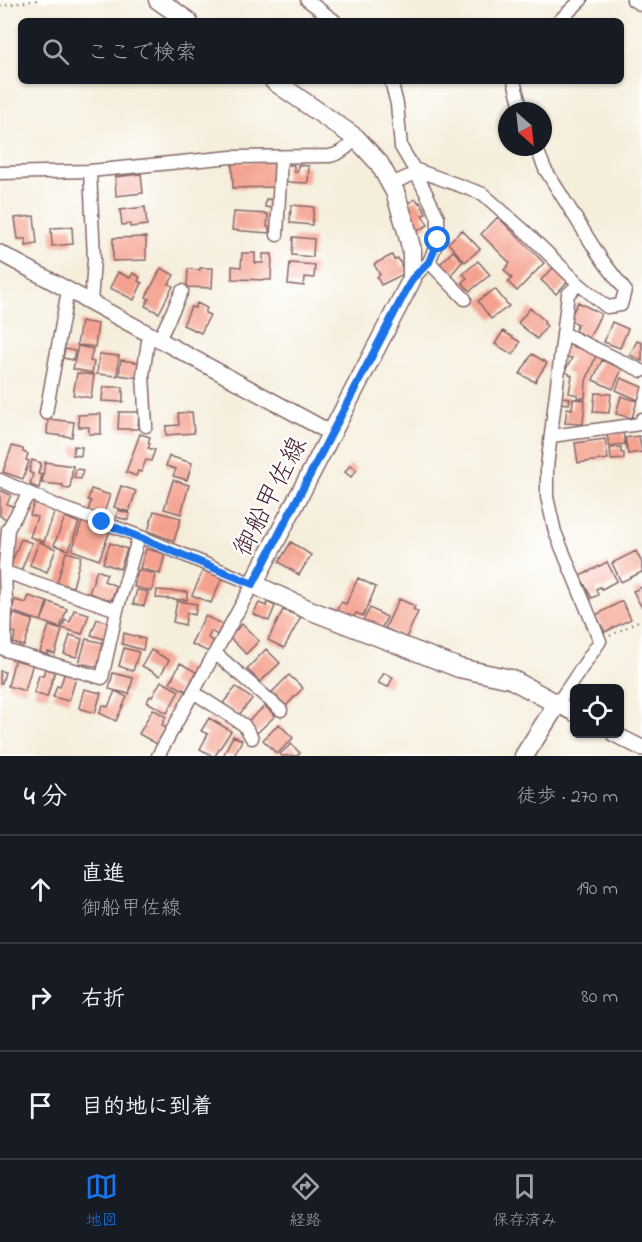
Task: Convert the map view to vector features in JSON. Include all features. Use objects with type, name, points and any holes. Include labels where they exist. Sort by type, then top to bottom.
[{"type":"main road","points":[[158,0],[184,18]]},
{"type":"main road","points":[[278,84],[356,138],[379,162],[395,192],[412,251],[412,279]]},
{"type":"main road","name":"御船甲佐線","points":[[412,279],[253,584],[307,609],[459,668],[511,679],[557,704]]},
{"type":"main road","points":[[524,756],[557,704]]},
{"type":"street","points":[[307,0],[331,18]]},
{"type":"street","points":[[562,18],[581,0]]},
{"type":"street","points":[[633,0],[642,5]]},
{"type":"street","name":"御船甲佐線","points":[[392,84],[397,104],[401,147],[438,217],[438,240],[429,262],[412,279]]},
{"type":"street","points":[[515,84],[520,102]]},
{"type":"street","points":[[0,173],[90,171],[231,158],[330,156],[347,148],[356,138]]},
{"type":"street","points":[[391,184],[415,171],[483,194],[527,232],[579,284],[608,307],[621,305],[625,290],[594,247],[545,169],[540,156]]},
{"type":"street","points":[[277,235],[281,158]]},
{"type":"street","points":[[90,171],[94,259],[91,303]]},
{"type":"street","points":[[0,253],[331,433]]},
{"type":"street","points":[[429,262],[465,299]]},
{"type":"street","points":[[570,711],[557,704],[600,641],[555,532],[547,497],[551,436],[568,294],[579,284]]},
{"type":"street","points":[[46,413],[68,290]]},
{"type":"street","points":[[147,426],[143,375],[154,337],[182,291]]},
{"type":"street","points":[[563,333],[642,371]]},
{"type":"street","points":[[551,436],[640,424],[642,419]]},
{"type":"street","points":[[0,480],[62,508],[139,536],[253,584],[158,756]]},
{"type":"street","points":[[29,493],[8,529],[5,572],[5,650],[102,678],[117,610],[139,536]]},
{"type":"street","points":[[5,572],[117,610]]},
{"type":"street","points":[[215,652],[282,710]]},
{"type":"street","points":[[193,692],[244,725],[252,738]]},
{"type":"street","points":[[622,738],[642,748]]},
{"type":"path","points":[[0,6],[38,0]]},
{"type":"path","points":[[600,641],[642,619]]},
{"type":"building","points":[[232,162],[274,162],[274,187],[233,188]]},
{"type":"building","points":[[286,165],[294,165],[294,172],[297,172],[298,165],[309,166],[308,183],[285,182]]},
{"type":"building","points":[[141,174],[143,193],[116,196],[115,177]]},
{"type":"building","points":[[266,199],[274,200],[273,208],[265,207]]},
{"type":"building","points":[[416,199],[426,214],[422,215],[428,225],[417,231],[404,205]]},
{"type":"building","points":[[291,205],[314,207],[312,225],[290,223]]},
{"type":"building","points":[[145,207],[147,225],[130,227],[130,224],[122,225],[120,210]]},
{"type":"building","points":[[234,212],[268,214],[269,233],[232,230]]},
{"type":"building","points":[[34,216],[37,244],[26,246],[26,239],[18,239],[15,218]]},
{"type":"building","points":[[498,217],[544,263],[517,291],[508,282],[512,278],[504,270],[510,263],[481,234]]},
{"type":"building","points":[[72,227],[73,244],[52,246],[51,228]]},
{"type":"building","points":[[462,230],[480,249],[465,262],[448,243]]},
{"type":"building","points":[[146,237],[146,260],[113,261],[113,238]]},
{"type":"building","points":[[293,237],[314,239],[313,257],[292,255]]},
{"type":"building","points":[[453,251],[463,261],[450,276],[439,265]]},
{"type":"building","points":[[242,253],[255,253],[255,263],[263,263],[263,254],[272,254],[271,280],[232,279],[232,266],[241,267]]},
{"type":"building","points":[[392,255],[394,260],[398,258],[402,267],[405,265],[408,272],[381,285],[377,277],[380,275],[374,264]]},
{"type":"building","points":[[478,261],[490,275],[470,291],[462,282],[467,278],[463,274]]},
{"type":"building","points":[[290,263],[315,265],[314,278],[305,277],[304,286],[288,284]]},
{"type":"building","points":[[554,267],[568,281],[556,294],[541,280]]},
{"type":"building","points":[[161,268],[174,275],[169,284],[173,286],[159,313],[145,306],[149,299],[146,297]]},
{"type":"building","points":[[200,268],[213,268],[212,288],[187,287],[188,269],[200,270]]},
{"type":"building","points":[[118,272],[130,278],[133,273],[140,277],[138,281],[142,283],[134,300],[110,288]]},
{"type":"building","points":[[495,289],[509,306],[491,319],[478,301]]},
{"type":"building","points":[[578,302],[601,314],[589,338],[575,331],[578,324],[569,320]]},
{"type":"building","points":[[197,303],[207,308],[205,313],[210,315],[201,333],[183,325],[191,307],[195,308]]},
{"type":"building","points":[[530,308],[545,321],[547,326],[537,339],[518,323]]},
{"type":"building","points":[[81,321],[98,324],[95,347],[77,345]]},
{"type":"building","points":[[612,322],[628,329],[620,348],[604,342]]},
{"type":"building","points":[[503,331],[520,342],[513,355],[495,344]]},
{"type":"building","points":[[637,341],[642,343],[642,361],[630,355]]},
{"type":"building","points":[[566,344],[597,353],[586,381],[585,398],[577,398],[578,395],[569,393],[572,376],[565,371],[572,358],[563,356]]},
{"type":"building","points":[[78,346],[93,349],[90,361],[94,362],[92,373],[73,369]]},
{"type":"building","points":[[65,349],[75,351],[73,360],[63,358]]},
{"type":"building","points":[[99,354],[119,356],[117,376],[97,374]]},
{"type":"building","points":[[532,354],[547,363],[535,382],[520,374]]},
{"type":"building","points":[[121,360],[141,363],[139,378],[119,375]]},
{"type":"building","points":[[602,360],[622,369],[613,389],[593,380]]},
{"type":"building","points":[[77,373],[94,375],[91,398],[73,395]]},
{"type":"building","points":[[621,378],[642,387],[638,400],[616,390]]},
{"type":"building","points":[[103,387],[123,387],[123,402],[102,401]]},
{"type":"building","points":[[595,393],[611,394],[609,413],[593,412]]},
{"type":"building","points":[[621,396],[637,401],[632,418],[616,414]]},
{"type":"building","points":[[560,397],[570,398],[569,404],[559,403]]},
{"type":"building","points":[[573,399],[585,400],[583,424],[565,423],[567,408],[572,409]]},
{"type":"building","points":[[119,412],[139,412],[138,429],[118,429]]},
{"type":"building","points":[[192,412],[194,433],[166,435],[166,426],[179,425],[178,413]]},
{"type":"building","points":[[101,414],[101,434],[89,434],[89,427],[79,427],[78,415]]},
{"type":"building","points":[[48,419],[74,422],[72,437],[47,434]]},
{"type":"building","points":[[623,432],[625,444],[609,446],[607,435]]},
{"type":"building","points":[[140,434],[150,437],[148,448],[155,450],[151,461],[146,460],[141,472],[138,471],[136,476],[126,472]]},
{"type":"building","points":[[639,436],[642,452],[628,454],[625,438]]},
{"type":"building","points":[[605,439],[608,459],[578,463],[575,443]]},
{"type":"building","points":[[12,446],[23,449],[23,452],[28,454],[26,460],[29,461],[23,479],[3,472]]},
{"type":"building","points":[[74,446],[82,447],[81,456],[73,455]]},
{"type":"building","points":[[621,447],[624,459],[611,460],[610,448]]},
{"type":"building","points":[[169,456],[192,463],[187,480],[173,476],[176,469],[166,466]]},
{"type":"building","points":[[32,460],[41,463],[38,474],[42,475],[39,488],[30,485],[33,474],[29,472]]},
{"type":"building","points":[[45,462],[73,466],[70,489],[63,488],[63,485],[42,483]]},
{"type":"building","points":[[350,465],[357,470],[351,477],[345,472]]},
{"type":"building","points":[[76,469],[83,470],[81,479],[74,478]]},
{"type":"building","points":[[173,480],[189,485],[181,514],[164,509]]},
{"type":"building","points":[[121,486],[136,491],[129,512],[114,507]]},
{"type":"building","points":[[91,489],[110,495],[103,516],[88,511]]},
{"type":"building","points":[[0,490],[11,495],[7,504],[14,507],[9,520],[0,516]]},
{"type":"building","points":[[34,503],[55,510],[44,542],[30,537],[37,517],[30,515]]},
{"type":"building","points":[[118,510],[130,514],[128,520],[116,517]]},
{"type":"building","points":[[154,511],[181,518],[174,541],[148,531]]},
{"type":"building","points":[[65,517],[79,523],[69,550],[54,545]]},
{"type":"building","points":[[82,522],[110,531],[99,560],[72,550]]},
{"type":"building","points":[[21,539],[32,543],[21,571],[10,567]]},
{"type":"building","points":[[39,542],[56,549],[47,572],[30,565]]},
{"type":"building","points":[[291,542],[311,555],[299,575],[279,562]]},
{"type":"building","points":[[110,543],[127,549],[120,569],[103,563]]},
{"type":"building","points":[[146,549],[165,554],[160,574],[140,568]]},
{"type":"building","points":[[636,551],[642,563],[642,572],[621,582],[612,563]]},
{"type":"building","points":[[66,552],[81,556],[73,587],[57,583]]},
{"type":"building","points":[[607,562],[617,581],[602,589],[600,587],[596,589],[598,595],[592,598],[580,576]]},
{"type":"building","points":[[204,569],[222,578],[211,603],[192,595]]},
{"type":"building","points":[[97,570],[107,574],[104,581],[116,586],[111,601],[89,593]]},
{"type":"building","points":[[138,570],[155,574],[152,591],[134,587]]},
{"type":"building","points":[[358,578],[376,587],[363,616],[356,613],[352,620],[336,612],[341,602],[346,604]]},
{"type":"building","points":[[642,587],[642,608],[633,591]]},
{"type":"building","points":[[137,590],[148,592],[144,606],[133,604]]},
{"type":"building","points":[[157,590],[187,592],[187,600],[156,598]]},
{"type":"building","points":[[29,596],[47,602],[41,621],[11,611],[15,600],[26,603]]},
{"type":"building","points":[[399,599],[415,606],[413,609],[418,612],[406,638],[385,628]]},
{"type":"building","points":[[177,601],[197,604],[195,615],[187,613],[185,625],[173,622]]},
{"type":"building","points":[[622,601],[631,619],[605,632],[596,615]]},
{"type":"building","points":[[49,602],[67,609],[60,628],[41,621]]},
{"type":"building","points":[[267,602],[275,606],[269,621],[253,614],[259,603],[266,606]]},
{"type":"building","points":[[370,608],[387,617],[380,631],[363,621]]},
{"type":"building","points":[[74,610],[89,614],[82,634],[62,628],[65,620],[70,622]]},
{"type":"building","points":[[283,610],[301,617],[284,648],[268,640]]},
{"type":"building","points":[[14,614],[33,620],[24,646],[13,643],[16,633],[9,631]]},
{"type":"building","points":[[205,616],[223,624],[217,635],[211,631],[208,638],[214,641],[209,652],[191,644]]},
{"type":"building","points":[[97,619],[109,623],[104,639],[91,635]]},
{"type":"building","points":[[242,624],[259,641],[246,654],[229,637]]},
{"type":"building","points":[[49,626],[62,630],[55,654],[48,652],[47,655],[40,652]]},
{"type":"building","points":[[124,633],[145,639],[143,650],[122,644]]},
{"type":"building","points":[[70,635],[82,639],[77,657],[64,654]]},
{"type":"building","points":[[86,639],[104,643],[98,667],[79,663]]},
{"type":"building","points":[[124,648],[139,652],[133,671],[119,666]]},
{"type":"building","points":[[266,649],[280,663],[260,682],[247,669]]},
{"type":"building","points":[[151,650],[169,660],[160,676],[142,666]]},
{"type":"building","points":[[15,658],[33,663],[25,691],[8,686]]},
{"type":"building","points":[[180,663],[196,672],[186,691],[170,683]]},
{"type":"building","points":[[45,669],[55,671],[47,697],[34,693],[39,675],[43,676]]},
{"type":"building","points":[[0,671],[5,672],[2,683],[0,683]]},
{"type":"building","points":[[65,672],[77,675],[69,701],[53,697],[57,686],[60,687]]},
{"type":"building","points":[[113,673],[133,678],[129,694],[109,689]]},
{"type":"building","points":[[384,673],[393,677],[388,687],[378,683]]},
{"type":"building","points":[[289,675],[303,688],[286,706],[272,692]]},
{"type":"building","points":[[161,681],[179,691],[167,713],[147,702]]},
{"type":"building","points":[[236,687],[252,699],[239,715],[223,703]]},
{"type":"building","points":[[84,689],[101,693],[95,713],[79,708]]},
{"type":"building","points":[[115,691],[127,697],[116,721],[99,713],[103,705],[108,707]]},
{"type":"building","points":[[265,706],[275,716],[257,733],[247,722]]},
{"type":"building","points":[[153,709],[166,717],[162,725],[166,728],[157,744],[139,734]]},
{"type":"building","points":[[209,718],[231,731],[215,756],[200,749],[208,734],[201,731]]},
{"type":"building","points":[[279,724],[293,738],[277,754],[263,740]]},
{"type":"building","points":[[233,736],[242,740],[234,756],[223,756]]},
{"type":"building","points":[[291,744],[300,753],[297,756],[282,756],[280,754]]},
{"type":"route","points":[[102,522],[253,584],[412,279],[429,262],[438,240]]}]
